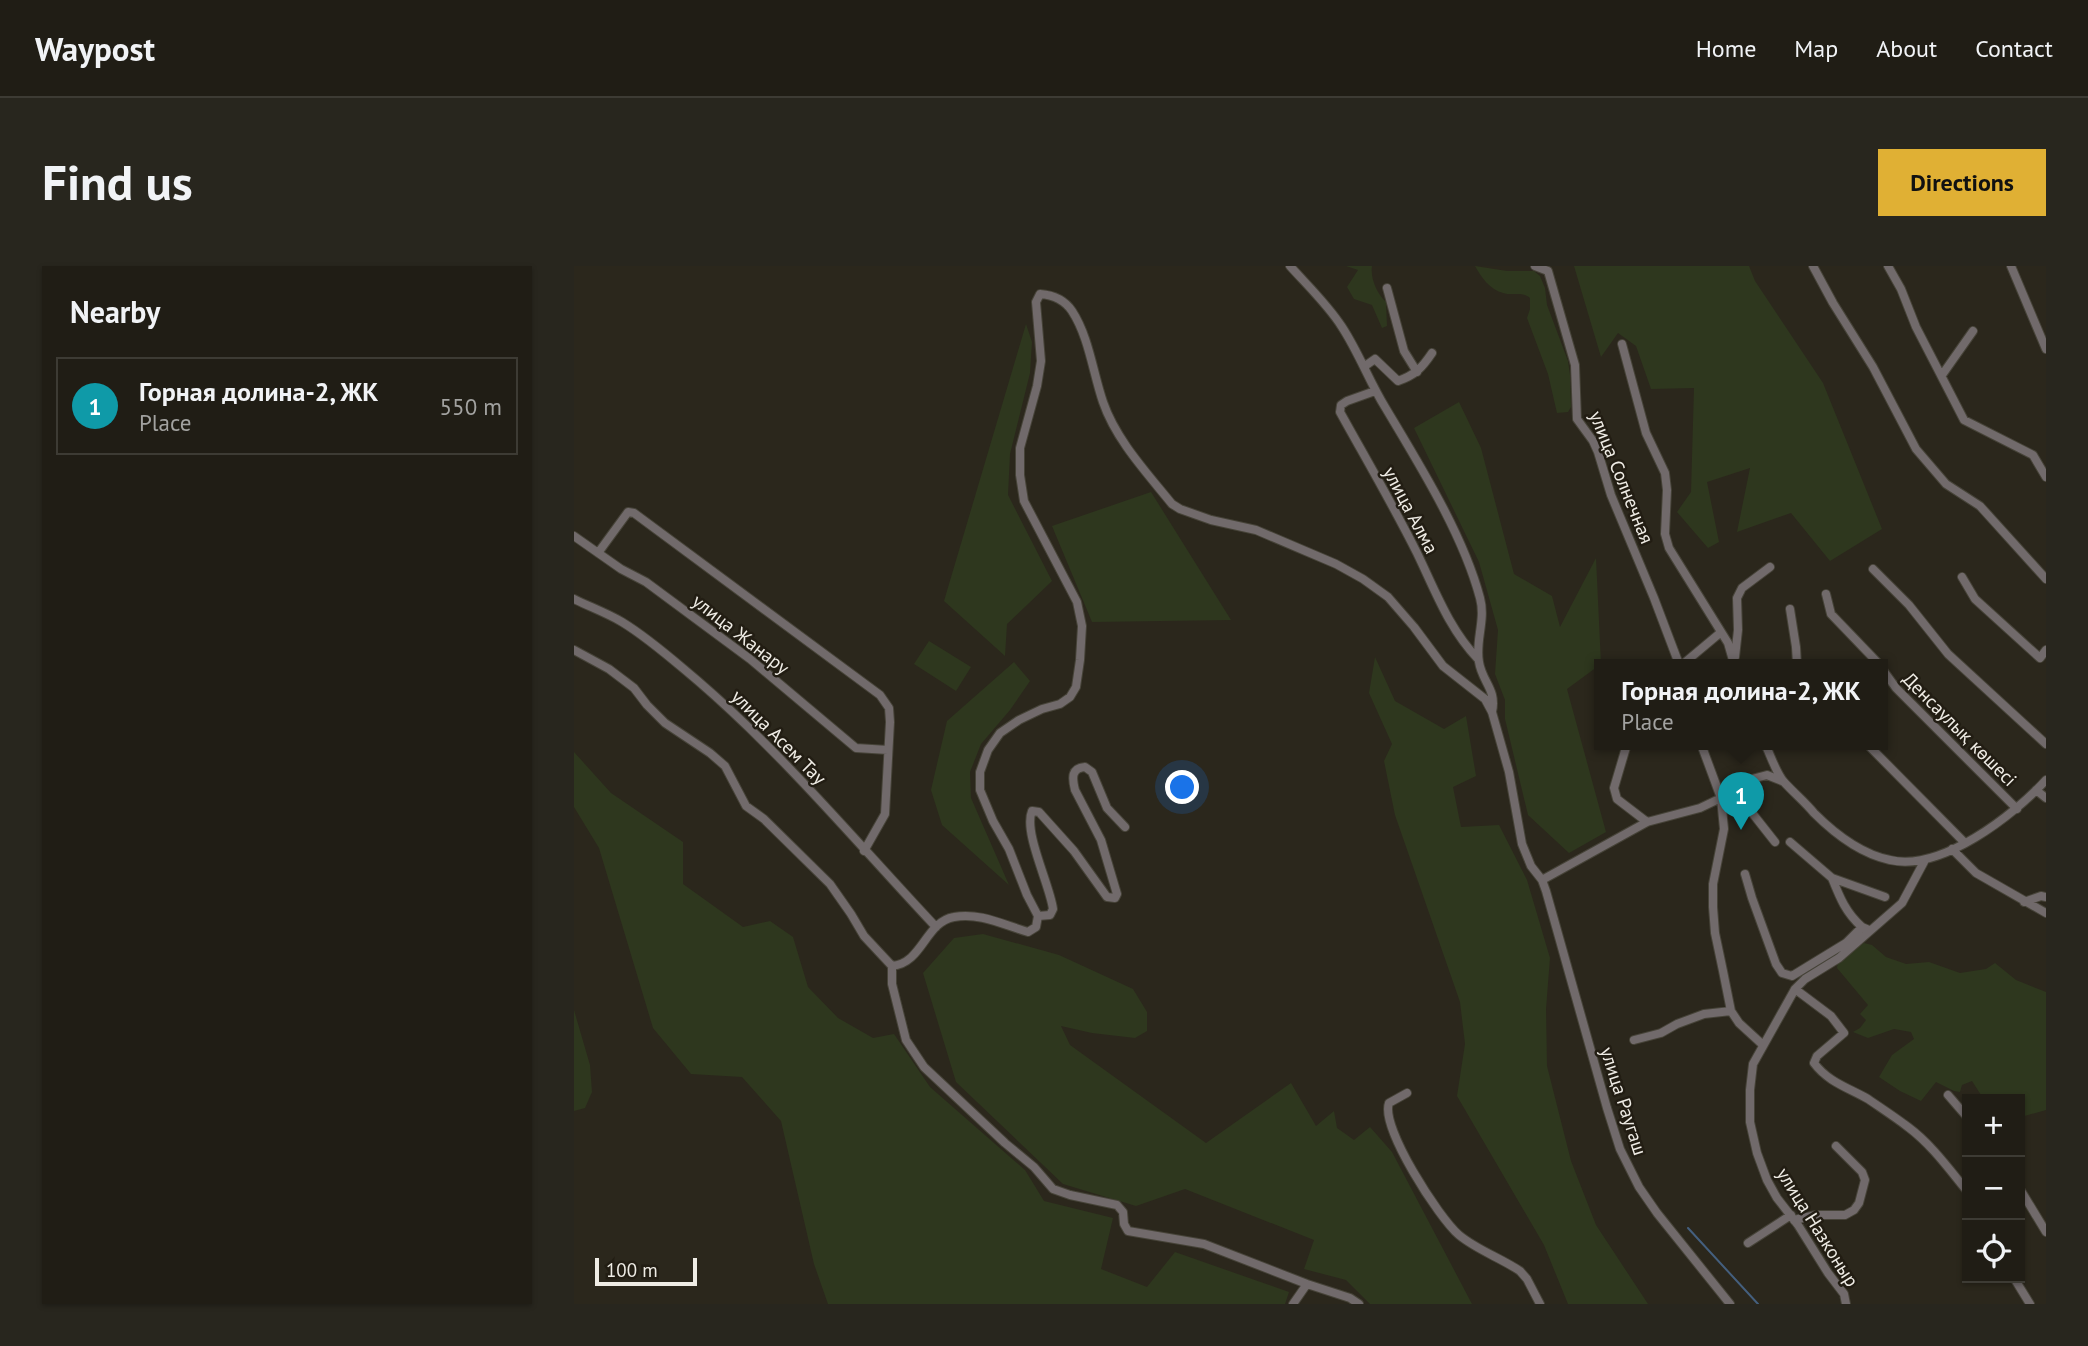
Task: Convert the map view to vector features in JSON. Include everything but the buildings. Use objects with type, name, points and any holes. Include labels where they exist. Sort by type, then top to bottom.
[{"type":"street","points":[[1290,266],[1334,315],[1365,366],[1375,391],[1443,511],[1468,565],[1480,601],[1482,624],[1478,659]]},
{"type":"street","name":"улица Солнечная","points":[[1535,266],[1548,271],[1575,365],[1577,419],[1598,452],[1611,495],[1679,659]]},
{"type":"street","points":[[1814,266],[1833,303],[1873,367],[1916,449],[1945,484],[1980,506],[2046,579]]},
{"type":"street","points":[[1888,266],[1964,420],[2034,455],[2046,477]]},
{"type":"street","points":[[2011,266],[2046,349]]},
{"type":"street","points":[[1387,288],[1404,351],[1417,372]]},
{"type":"street","points":[[892,966],[910,960],[936,927],[943,920],[953,917],[980,917],[1028,932],[1036,927],[1038,916],[980,790],[980,772],[988,750],[1000,733],[1019,720],[1060,704],[1070,697],[1076,687],[1080,660],[1082,626],[1077,602],[1024,501],[1020,475],[1020,448],[1041,361],[1036,302],[1040,294],[1062,300],[1071,310],[1083,336],[1104,405],[1121,437],[1172,504],[1211,520],[1256,530],[1336,564],[1373,585],[1388,597],[1414,627],[1443,666],[1485,699],[1492,712]]},
{"type":"street","points":[[1942,376],[1973,331]]},
{"type":"street","points":[[1622,344],[1646,433],[1665,473],[1665,534],[1669,548],[1728,643],[1733,659]]},
{"type":"street","points":[[1365,366],[1375,359],[1398,381],[1422,368],[1432,353]]},
{"type":"street","name":"улица Алма","points":[[1375,391],[1347,401],[1341,405],[1340,412],[1455,629],[1478,659]]},
{"type":"street","points":[[598,553],[628,513],[634,513],[880,695],[889,708],[885,814],[864,851]]},
{"type":"street","name":"улица Жанару","points":[[574,536],[621,569],[646,582],[750,659],[856,748],[888,750]]},
{"type":"street","points":[[1735,659],[1738,630],[1737,598],[1742,588],[1770,567]]},
{"type":"street","points":[[1873,569],[1909,605],[1948,654],[2046,744]]},
{"type":"street","points":[[1962,577],[1975,598],[2044,657]]},
{"type":"street","name":"Денсаулық көшесі","points":[[1826,594],[1831,614],[1874,659]]},
{"type":"street","name":"улица Асем Тау","points":[[574,599],[621,621],[651,641],[741,718],[936,927]]},
{"type":"street","points":[[1790,609],[1797,659]]},
{"type":"street","name":"улица Солнечная","points":[[1687,659],[1720,633]]},
{"type":"street","points":[[574,650],[609,669],[634,688],[665,723],[725,766],[746,806],[764,819],[830,884],[864,936],[892,966],[892,984],[906,1040],[924,1067],[1034,1167],[1053,1189],[1117,1205],[1123,1212],[1128,1231],[1204,1244],[1350,1298],[1359,1304]]},
{"type":"street","name":"улица Раугаш","points":[[1478,659],[1494,701],[1492,712],[1509,772],[1522,844],[1531,866],[1542,880],[1620,1149],[1639,1188],[1730,1304]]},
{"type":"street","name":"Денсаулық көшесі","points":[[1888,677],[2017,809]]},
{"type":"street","points":[[1625,750],[1614,788],[1617,799],[1647,822]]},
{"type":"street","points":[[1703,750],[1721,798],[1724,828],[1713,884],[1715,933],[1731,1011],[1739,1023],[1763,1045]]},
{"type":"street","points":[[1768,750],[1783,781],[1835,833],[1867,853],[1892,861],[1925,860],[1965,843],[2017,809],[2046,780]]},
{"type":"street","points":[[1873,750],[1965,843]]},
{"type":"street","points":[[1038,916],[1050,915],[1052,909],[1030,824],[1032,811],[1039,813],[1074,851],[1111,899],[1117,894],[1101,840],[1075,790],[1073,772],[1085,767],[1092,772],[1107,808],[1125,827]]},
{"type":"street","points":[[1542,880],[1647,822],[1700,808],[1748,780],[1767,775],[1783,781]]},
{"type":"street","points":[[1734,790],[1775,842]]},
{"type":"street","points":[[2036,790],[2046,798]]},
{"type":"street","points":[[1790,842],[1832,878],[1885,897]]},
{"type":"street","points":[[1952,849],[1976,873],[2046,914]]},
{"type":"street","name":"улица Назконыр","points":[[1846,1304],[1844,1294],[1767,1180],[1750,1122],[1753,1064],[1795,989],[1805,979],[1839,958],[1866,929],[1902,903],[1925,860]]},
{"type":"street","points":[[1745,874],[1776,964],[1782,973],[1792,976],[1866,929],[1850,917],[1832,878]]},
{"type":"street","points":[[2024,902],[2046,897]]},
{"type":"street","points":[[1795,989],[1831,1016],[1844,1033],[1816,1056],[1814,1063],[1817,1067],[1835,1083],[1866,1098],[1910,1128],[1962,1185]]},
{"type":"street","points":[[1634,1040],[1661,1033],[1704,1014],[1731,1011]]},
{"type":"street","points":[[1407,1093],[1389,1103],[1388,1118],[1432,1203],[1445,1222],[1461,1237],[1520,1272],[1527,1279],[1540,1304]]},
{"type":"street","points":[[1948,1095],[1962,1111]]},
{"type":"street","points":[[1748,1243],[1792,1218],[1845,1214],[1854,1210],[1859,1203],[1865,1180],[1862,1172],[1836,1146]]},
{"type":"street","points":[[2025,1197],[2046,1232]]},
{"type":"street","points":[[2017,1283],[2030,1304]]},
{"type":"street","points":[[1293,1304],[1307,1284]]},
{"type":"green space","points":[[1346,266],[1372,266],[1375,286],[1386,302],[1387,326],[1382,328],[1372,305],[1354,299],[1347,287],[1358,270]]},
{"type":"green space","points":[[1475,266],[1507,271],[1534,271],[1540,276],[1547,305],[1568,361],[1571,407],[1568,412],[1557,413],[1548,374],[1527,318],[1530,298],[1494,289],[1483,279]]},
{"type":"green space","points":[[1574,266],[1749,266],[1755,281],[1823,383],[1882,529],[1830,561],[1791,513],[1737,532],[1750,468],[1707,482],[1719,542],[1708,548],[1677,512],[1691,492],[1694,388],[1651,389],[1636,346],[1618,333],[1601,357]]},
{"type":"green space","points":[[1026,324],[1032,342],[1030,373],[1010,454],[1008,495],[1052,581],[1007,624],[1005,656],[944,601]]},
{"type":"green space","points":[[1459,402],[1481,448],[1514,574],[1552,596],[1560,627],[1596,558],[1601,659],[1594,659],[1594,669],[1567,689],[1606,832],[1569,853],[1528,815],[1505,719],[1505,700],[1495,674],[1498,630],[1479,562],[1414,428]]},
{"type":"green space","points":[[1151,492],[1231,620],[1092,622],[1052,526]]},
{"type":"green space","points":[[929,641],[971,667],[956,691],[914,664]]},
{"type":"green space","points":[[1375,657],[1395,701],[1444,729],[1466,716],[1476,776],[1453,787],[1461,827],[1499,825],[1527,880],[1550,958],[1546,1009],[1547,1066],[1571,1161],[1596,1225],[1648,1304],[1568,1304],[1544,1245],[1457,1096],[1465,1044],[1460,1002],[1395,815],[1384,761],[1392,744],[1369,693]]},
{"type":"green space","points":[[1014,662],[1030,681],[981,744],[970,772],[971,798],[1009,885],[942,825],[931,790],[947,721]]},
{"type":"green space","points":[[574,752],[611,793],[683,842],[683,884],[743,927],[770,921],[793,937],[808,987],[838,1018],[873,1038],[894,1034],[930,1087],[1025,1170],[1044,1201],[1113,1218],[1101,1269],[1147,1287],[1175,1252],[1289,1292],[1285,1304],[828,1304],[814,1264],[781,1121],[742,1077],[691,1074],[653,1028],[599,848],[574,807]]},
{"type":"green space","points":[[983,934],[1059,955],[1133,989],[1147,1012],[1147,1031],[1135,1038],[1061,1026],[1070,1045],[1206,1143],[1291,1083],[1316,1126],[1334,1111],[1337,1128],[1354,1140],[1370,1127],[1392,1152],[1472,1304],[1370,1304],[1346,1280],[1304,1269],[1314,1240],[1185,1189],[1136,1206],[1063,1184],[956,1082],[923,973],[954,938]]},
{"type":"green space","points":[[1864,943],[1872,945],[1886,957],[1906,964],[1929,962],[1960,973],[1986,969],[1995,963],[2016,980],[2046,992],[2046,1110],[2025,1116],[2025,1094],[1980,1094],[1972,1081],[1962,1085],[1960,1092],[1936,1082],[1921,1101],[1879,1077],[1892,1055],[1914,1039],[1911,1032],[1894,1029],[1868,1038],[1853,1032],[1866,1020],[1860,1014],[1868,1005],[1837,968],[1838,961]]},
{"type":"green space","points":[[574,1010],[590,1065],[592,1092],[585,1108],[574,1111]]},
{"type":"waterway","points":[[1688,1228],[1758,1304]]},
{"type":"place","name":"Горная долина-2, ЖК","points":[[1741,830]]}]
